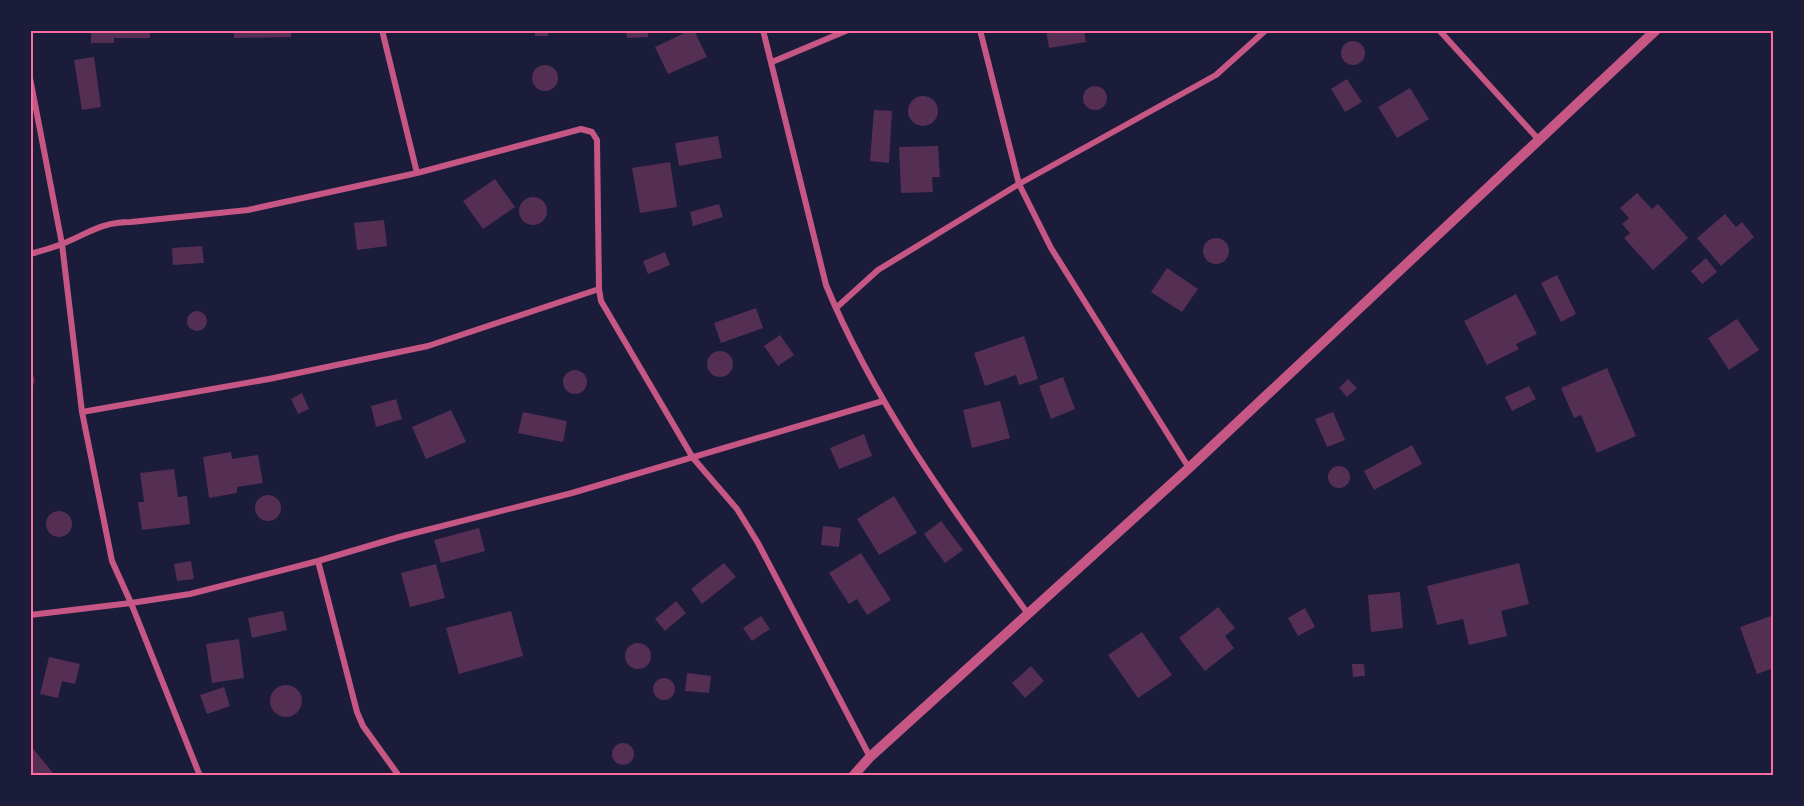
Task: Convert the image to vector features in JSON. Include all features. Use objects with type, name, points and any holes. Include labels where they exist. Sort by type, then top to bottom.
[{"type":"street","points":[[382,30],[417,173]]},
{"type":"street","points":[[763,30],[826,285],[836,308],[883,401],[967,530],[1028,615]]},
{"type":"street","points":[[772,62],[848,30]]},
{"type":"street","points":[[980,30],[1018,184],[1051,248],[1189,468]]},
{"type":"street","points":[[836,308],[878,270],[1018,184],[1216,75],[1266,30]]},
{"type":"street","points":[[1439,30],[1539,140]]},
{"type":"street","points":[[853,776],[870,757],[1189,468],[1656,30]]},
{"type":"street","points":[[30,78],[62,244],[82,412],[112,561],[200,776]]},
{"type":"street","points":[[30,254],[62,244],[100,225],[248,210],[417,173],[581,129],[592,132],[597,140],[601,301],[693,458],[737,509],[758,543],[870,757]]},
{"type":"street","points":[[82,412],[269,379],[428,346],[599,289]]},
{"type":"street","points":[[30,615],[190,594],[572,493],[883,401]]},
{"type":"street","points":[[318,561],[357,712],[363,726],[399,776]]},
{"type":"building","points":[[91,30],[150,30],[150,38],[114,38],[114,43],[91,43]]},
{"type":"building","points":[[234,30],[291,30],[291,37],[234,38]]},
{"type":"building","points":[[535,30],[548,30],[548,36],[535,36]]},
{"type":"building","points":[[626,30],[648,30],[648,37],[627,38]]},
{"type":"building","points":[[694,30],[707,57],[668,74],[655,47]]},
{"type":"building","points":[[1046,30],[1084,30],[1086,42],[1049,48]]},
{"type":"building","points":[[1353,41],[1361,45],[1365,53],[1361,61],[1353,65],[1345,61],[1341,53],[1345,45]]},
{"type":"building","points":[[94,57],[101,107],[82,110],[74,60]]},
{"type":"building","points":[[545,65],[554,69],[558,78],[554,87],[545,91],[536,87],[532,78],[536,69]]},
{"type":"building","points":[[1347,79],[1362,102],[1345,112],[1331,89]]},
{"type":"building","points":[[1095,86],[1103,90],[1107,98],[1103,106],[1095,110],[1087,106],[1083,98],[1087,90]]},
{"type":"building","points":[[1410,88],[1429,119],[1397,138],[1378,107]]},
{"type":"building","points":[[923,96],[929,97],[937,105],[937,117],[929,125],[923,126],[917,125],[909,117],[908,111],[909,105],[917,97]]},
{"type":"building","points":[[874,110],[892,111],[889,163],[870,161]]},
{"type":"building","points":[[718,136],[722,158],[679,166],[675,143]]},
{"type":"building","points":[[938,146],[940,177],[932,177],[933,192],[901,193],[899,147]]},
{"type":"building","points":[[670,162],[677,207],[640,213],[632,168]]},
{"type":"building","points":[[495,179],[515,207],[483,229],[463,201]]},
{"type":"building","points":[[1637,193],[1652,209],[1658,204],[1688,238],[1653,270],[1624,238],[1630,233],[1622,224],[1629,218],[1620,208]]},
{"type":"building","points":[[533,197],[543,201],[547,211],[543,221],[533,225],[523,221],[519,211],[523,201]]},
{"type":"building","points":[[719,204],[723,217],[693,226],[690,212]]},
{"type":"building","points":[[1725,214],[1736,227],[1742,222],[1754,237],[1721,266],[1697,238]]},
{"type":"building","points":[[384,220],[387,246],[357,250],[354,223]]},
{"type":"building","points":[[1216,238],[1225,242],[1229,251],[1225,260],[1216,264],[1207,260],[1203,251],[1207,242]]},
{"type":"building","points":[[202,246],[204,263],[173,265],[172,248]]},
{"type":"building","points":[[665,252],[670,265],[648,274],[643,261]]},
{"type":"building","points":[[1706,258],[1717,272],[1702,284],[1691,271]]},
{"type":"building","points":[[1167,268],[1198,289],[1182,312],[1151,292]]},
{"type":"building","points":[[1557,275],[1576,314],[1561,322],[1541,283]]},
{"type":"building","points":[[1516,294],[1537,334],[1516,344],[1519,349],[1487,365],[1464,321]]},
{"type":"building","points":[[756,308],[763,328],[721,343],[714,323]]},
{"type":"building","points":[[197,311],[204,314],[207,321],[204,328],[197,331],[190,328],[187,321],[190,314]]},
{"type":"building","points":[[1737,319],[1759,350],[1729,370],[1708,338]]},
{"type":"building","points":[[780,335],[794,355],[778,366],[764,346]]},
{"type":"building","points":[[1024,336],[1038,379],[1019,385],[1016,375],[985,386],[974,353]]},
{"type":"building","points":[[720,351],[729,355],[733,364],[729,373],[720,377],[711,373],[707,364],[711,355]]},
{"type":"building","points":[[1607,368],[1636,436],[1597,453],[1581,415],[1574,418],[1561,388]]},
{"type":"building","points":[[30,370],[35,382],[30,389]]},
{"type":"building","points":[[575,370],[583,374],[587,382],[583,390],[575,394],[567,390],[563,382],[567,374]]},
{"type":"building","points":[[1063,377],[1075,409],[1051,419],[1039,386]]},
{"type":"building","points":[[1348,379],[1357,388],[1347,397],[1339,388]]},
{"type":"building","points":[[1529,386],[1536,399],[1512,411],[1505,397]]},
{"type":"building","points":[[302,393],[309,409],[298,414],[291,399]]},
{"type":"building","points":[[396,399],[402,419],[376,427],[371,406]]},
{"type":"building","points":[[1000,401],[1010,438],[972,448],[963,410]]},
{"type":"building","points":[[451,410],[466,442],[426,459],[412,427]]},
{"type":"building","points":[[523,412],[567,421],[563,442],[518,433]]},
{"type":"building","points":[[1333,412],[1345,440],[1327,447],[1315,419]]},
{"type":"building","points":[[864,434],[872,456],[839,469],[830,448]]},
{"type":"building","points":[[1412,445],[1422,464],[1374,490],[1364,471]]},
{"type":"building","points":[[231,452],[232,459],[258,455],[263,483],[237,487],[237,493],[209,498],[203,457]]},
{"type":"building","points":[[1339,466],[1347,469],[1350,477],[1347,485],[1339,488],[1331,485],[1328,477],[1331,469]]},
{"type":"building","points":[[174,469],[178,497],[187,496],[190,524],[142,530],[138,502],[144,502],[140,473]]},
{"type":"building","points":[[268,495],[277,499],[281,508],[277,517],[268,521],[259,517],[255,508],[259,499]]},
{"type":"building","points":[[894,496],[917,533],[879,555],[857,519]]},
{"type":"building","points":[[59,511],[68,515],[72,524],[68,533],[59,537],[50,533],[46,524],[50,515]]},
{"type":"building","points":[[941,521],[963,550],[945,563],[924,534]]},
{"type":"building","points":[[823,526],[841,528],[839,547],[821,545]]},
{"type":"building","points":[[479,528],[485,551],[441,563],[434,540]]},
{"type":"building","points":[[861,553],[891,600],[867,615],[857,599],[849,604],[829,573]]},
{"type":"building","points":[[191,561],[194,579],[177,581],[174,564]]},
{"type":"building","points":[[724,563],[736,577],[702,604],[691,589]]},
{"type":"building","points":[[1519,563],[1529,604],[1501,611],[1507,636],[1469,645],[1463,619],[1437,625],[1427,586]]},
{"type":"building","points":[[436,564],[445,598],[410,607],[401,573]]},
{"type":"building","points":[[1400,592],[1403,628],[1371,632],[1368,595]]},
{"type":"building","points":[[676,601],[686,613],[665,631],[655,619]]},
{"type":"building","points":[[1218,607],[1235,628],[1225,636],[1234,648],[1205,671],[1179,638]]},
{"type":"building","points":[[1305,608],[1315,627],[1298,636],[1288,618]]},
{"type":"building","points":[[283,611],[287,630],[252,638],[248,618]]},
{"type":"building","points":[[511,611],[523,656],[459,674],[446,628]]},
{"type":"building","points":[[1774,615],[1774,668],[1757,674],[1740,627]]},
{"type":"building","points":[[761,616],[770,629],[752,641],[743,628]]},
{"type":"building","points":[[1142,632],[1172,675],[1138,698],[1108,655]]},
{"type":"building","points":[[239,639],[244,678],[212,683],[206,644]]},
{"type":"building","points":[[638,643],[647,647],[651,656],[647,665],[638,669],[629,665],[625,656],[629,647]]},
{"type":"building","points":[[49,657],[80,664],[75,684],[62,681],[58,698],[40,694]]},
{"type":"building","points":[[1352,664],[1364,664],[1365,676],[1353,677]]},
{"type":"building","points":[[1031,666],[1044,681],[1025,698],[1012,683]]},
{"type":"building","points":[[687,673],[711,676],[709,693],[685,691]]},
{"type":"building","points":[[660,678],[668,678],[675,685],[675,693],[668,700],[660,700],[653,693],[653,685]]},
{"type":"building","points":[[286,685],[297,690],[302,701],[297,712],[286,717],[275,712],[270,701],[275,690]]},
{"type":"building","points":[[224,687],[230,706],[207,714],[200,695]]},
{"type":"building","points":[[623,743],[631,746],[634,754],[631,762],[623,765],[615,762],[612,754],[615,746]]},
{"type":"building","points":[[30,745],[53,773],[50,776],[30,776]]}]
